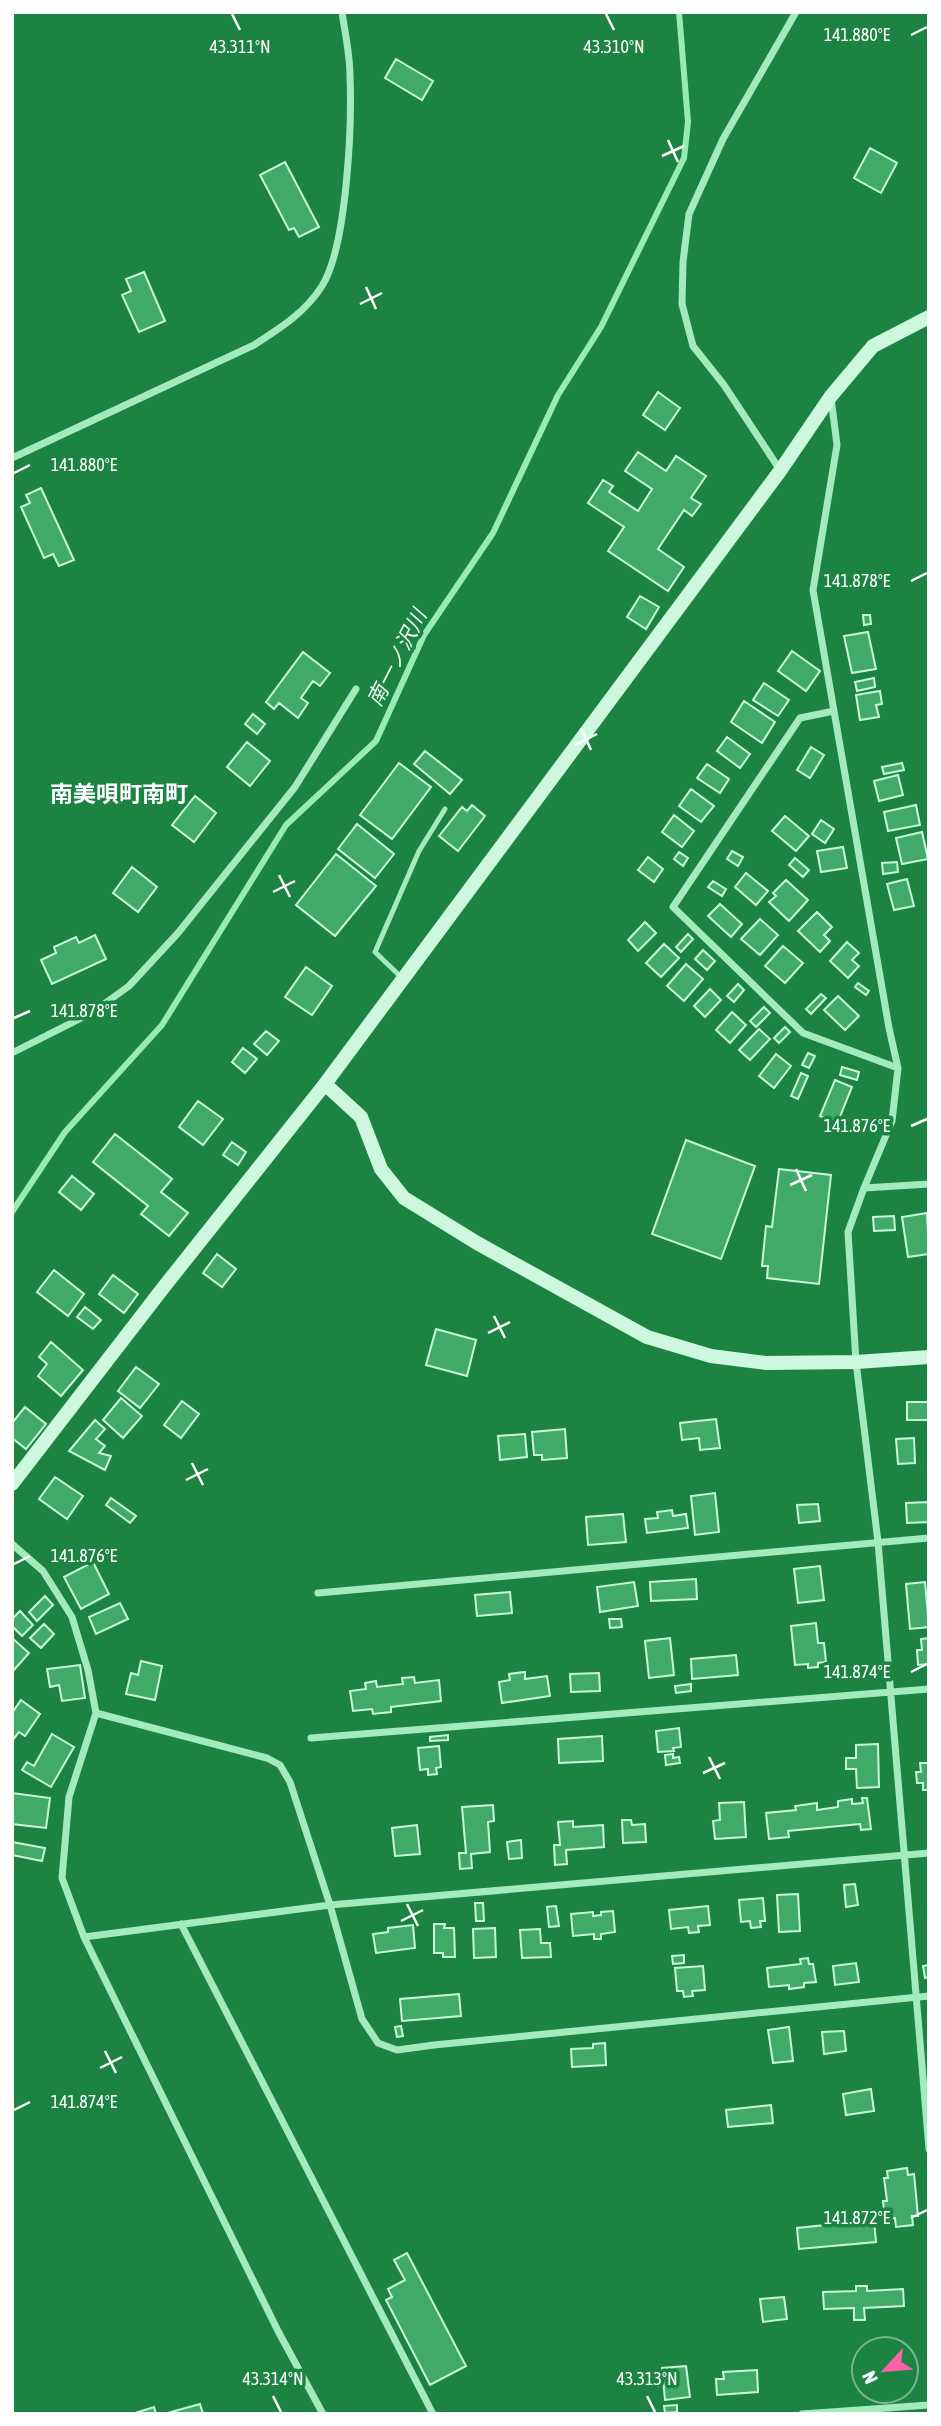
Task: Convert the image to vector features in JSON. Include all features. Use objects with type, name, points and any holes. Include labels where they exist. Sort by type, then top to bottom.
[{"type":"street","points":[[12,458],[254,345],[290,322],[320,289],[332,268],[341,221],[350,141],[350,74],[342,12]]},
{"type":"street","points":[[780,471],[724,385],[693,346],[682,304],[683,262],[689,214],[723,139],[796,12]]},
{"type":"street","points":[[12,1484],[325,1084],[780,471],[831,396],[873,346],[929,317]]},
{"type":"street","points":[[831,396],[837,445],[813,590],[898,1068],[892,1121],[848,1232],[856,1362],[878,1542],[929,2150]]},
{"type":"street","points":[[12,1052],[93,1012],[129,986],[178,933],[295,788],[356,689]]},
{"type":"street","points":[[834,711],[800,718],[673,907],[803,1033],[898,1068]]},
{"type":"street","points":[[325,1084],[361,1116],[381,1169],[404,1198],[477,1243],[647,1337],[712,1356],[766,1363],[856,1362],[929,1357]]},
{"type":"street","points":[[864,1188],[929,1184]]},
{"type":"street","points":[[318,1593],[929,1538]]},
{"type":"street","points":[[12,1544],[43,1571],[72,1617],[88,1670],[96,1713],[69,1797],[62,1878],[84,1937],[278,2331],[323,2414]]},
{"type":"street","points":[[311,1738],[929,1689]]},
{"type":"street","points":[[96,1713],[267,1758],[280,1765],[290,1782],[330,1905],[362,2019],[377,2043],[397,2050],[929,1996]]},
{"type":"street","points":[[84,1937],[330,1905],[929,1853]]},
{"type":"street","points":[[181,1924],[433,2414]]},
{"type":"street","points":[[802,2414],[929,2405]]},
{"type":"lane","points":[[403,979],[375,952],[419,851],[445,809]]},
{"type":"building","points":[[396,59],[433,81],[422,100],[385,78]]},
{"type":"building","points":[[870,148],[897,163],[881,193],[854,178]]},
{"type":"building","points":[[285,162],[319,227],[299,237],[294,228],[289,230],[260,175]]},
{"type":"building","points":[[144,272],[165,321],[139,332],[122,295],[131,291],[126,279]]},
{"type":"building","points":[[658,392],[680,408],[665,430],[643,415]]},
{"type":"building","points":[[638,452],[666,471],[676,456],[706,476],[691,498],[701,504],[692,516],[684,510],[658,549],[684,567],[668,591],[608,551],[624,527],[588,503],[603,480],[613,486],[609,492],[638,511],[652,489],[625,471]]},
{"type":"building","points":[[41,488],[74,560],[59,566],[53,554],[44,558],[21,507],[30,503],[26,495]]},
{"type":"building","points":[[640,596],[659,607],[646,629],[627,617]]},
{"type":"building","points":[[863,615],[870,615],[871,624],[864,625]]},
{"type":"building","points":[[868,632],[876,669],[852,673],[844,636]]},
{"type":"building","points":[[792,651],[820,671],[806,691],[778,671]]},
{"type":"building","points":[[303,652],[330,673],[320,686],[313,681],[301,698],[308,703],[298,718],[279,703],[274,709],[266,702]]},
{"type":"building","points":[[874,678],[875,687],[857,691],[855,682]]},
{"type":"building","points":[[764,683],[789,700],[778,716],[753,700]]},
{"type":"building","points":[[880,691],[882,704],[876,705],[879,717],[860,720],[856,695]]},
{"type":"building","points":[[744,701],[775,722],[762,743],[731,722]]},
{"type":"building","points":[[253,714],[265,724],[257,734],[245,724]]},
{"type":"building","points":[[727,737],[750,754],[740,768],[717,751]]},
{"type":"building","points":[[247,742],[270,761],[250,786],[227,767]]},
{"type":"building","points":[[811,747],[824,755],[810,778],[797,770]]},
{"type":"building","points":[[425,751],[462,780],[450,794],[414,764]]},
{"type":"building","points":[[399,763],[431,787],[392,839],[360,815]]},
{"type":"building","points":[[902,763],[904,770],[884,774],[882,767]]},
{"type":"building","points":[[707,764],[729,779],[720,793],[697,778]]},
{"type":"building","points":[[898,775],[903,795],[879,801],[874,781]]},
{"type":"building","points":[[691,789],[714,806],[701,822],[679,806]]},
{"type":"building","points":[[195,796],[216,813],[194,842],[172,825]]},
{"type":"building","points":[[472,805],[485,816],[458,851],[439,836],[462,807],[467,811]]},
{"type":"building","points":[[916,805],[920,825],[888,831],[884,812]]},
{"type":"building","points":[[674,815],[694,831],[682,847],[662,832]]},
{"type":"building","points":[[785,816],[809,836],[796,851],[772,831]]},
{"type":"building","points":[[821,820],[834,829],[825,843],[812,834]]},
{"type":"building","points":[[357,824],[394,854],[375,878],[338,849]]},
{"type":"building","points":[[922,832],[928,859],[902,864],[896,838]]},
{"type":"building","points":[[843,847],[847,868],[821,872],[817,851]]},
{"type":"building","points":[[732,851],[743,857],[738,866],[727,859]]},
{"type":"building","points":[[679,852],[688,858],[683,866],[674,859]]},
{"type":"building","points":[[336,854],[376,886],[335,936],[296,905]]},
{"type":"building","points":[[648,857],[663,869],[654,882],[638,870]]},
{"type":"building","points":[[795,858],[809,870],[803,877],[789,865]]},
{"type":"building","points":[[897,862],[898,872],[883,874],[882,863]]},
{"type":"building","points":[[132,867],[157,887],[138,912],[113,893]]},
{"type":"building","points":[[746,873],[768,891],[756,905],[735,887]]},
{"type":"building","points":[[907,879],[914,906],[894,910],[887,884]]},
{"type":"building","points":[[786,880],[808,900],[789,921],[769,902],[776,896],[773,893]]},
{"type":"building","points":[[713,881],[726,889],[722,896],[708,887]]},
{"type":"building","points":[[720,904],[742,924],[731,937],[708,916]]},
{"type":"building","points":[[817,912],[832,927],[824,935],[830,941],[820,952],[798,931]]},
{"type":"building","points":[[760,919],[778,935],[760,955],[741,939]]},
{"type":"building","points":[[645,922],[656,933],[638,951],[628,940]]},
{"type":"building","points":[[688,934],[693,939],[681,952],[676,947]]},
{"type":"building","points":[[95,935],[106,959],[52,984],[41,960],[56,953],[54,947],[76,937],[79,943]]},
{"type":"building","points":[[847,942],[859,953],[852,960],[859,966],[848,978],[830,961]]},
{"type":"building","points":[[664,944],[679,958],[661,977],[646,963]]},
{"type":"building","points":[[783,946],[803,963],[785,983],[765,966]]},
{"type":"building","points":[[703,950],[715,961],[707,970],[695,959]]},
{"type":"building","points":[[686,964],[703,979],[684,1001],[667,986]]},
{"type":"building","points":[[306,967],[332,986],[312,1015],[285,997]]},
{"type":"building","points":[[858,983],[869,991],[866,995],[855,987]]},
{"type":"building","points":[[738,984],[744,990],[734,1002],[727,996]]},
{"type":"building","points":[[710,989],[721,1000],[705,1017],[694,1006]]},
{"type":"building","points":[[821,994],[826,998],[811,1014],[806,1009]]},
{"type":"building","points":[[838,996],[859,1016],[845,1030],[824,1010]]},
{"type":"building","points":[[764,1007],[770,1013],[756,1027],[750,1021]]},
{"type":"building","points":[[732,1012],[746,1025],[730,1043],[716,1030]]},
{"type":"building","points":[[785,1027],[790,1032],[779,1043],[774,1038]]},
{"type":"building","points":[[759,1029],[770,1039],[750,1060],[739,1050]]},
{"type":"building","points":[[266,1031],[279,1041],[267,1055],[254,1044]]},
{"type":"building","points":[[243,1048],[257,1059],[245,1073],[232,1062]]},
{"type":"building","points":[[808,1053],[815,1056],[809,1068],[802,1065]]},
{"type":"building","points":[[776,1054],[791,1066],[774,1088],[759,1076]]},
{"type":"building","points":[[842,1067],[859,1072],[857,1080],[840,1075]]},
{"type":"building","points":[[801,1073],[808,1076],[798,1099],[791,1096]]},
{"type":"building","points":[[835,1080],[852,1087],[837,1124],[820,1116]]},
{"type":"building","points":[[198,1101],[223,1119],[203,1145],[179,1127]]},
{"type":"building","points":[[115,1134],[172,1179],[161,1192],[188,1213],[169,1236],[141,1214],[148,1206],[93,1162]]},
{"type":"building","points":[[686,1140],[755,1166],[721,1259],[652,1234]]},
{"type":"building","points":[[232,1142],[246,1152],[238,1165],[223,1155]]},
{"type":"building","points":[[779,1169],[831,1175],[819,1284],[767,1278],[768,1266],[762,1266],[766,1226],[772,1227]]},
{"type":"building","points":[[72,1176],[94,1194],[81,1210],[59,1192]]},
{"type":"building","points":[[927,1213],[929,1254],[908,1257],[902,1217]]},
{"type":"building","points":[[894,1216],[895,1230],[874,1231],[873,1217]]},
{"type":"building","points":[[217,1254],[236,1269],[222,1287],[203,1273]]},
{"type":"building","points":[[54,1270],[84,1294],[68,1316],[37,1292]]},
{"type":"building","points":[[113,1275],[138,1294],[124,1313],[99,1294]]},
{"type":"building","points":[[85,1307],[101,1320],[93,1329],[77,1317]]},
{"type":"building","points":[[436,1329],[476,1340],[467,1376],[426,1365]]},
{"type":"building","points":[[51,1342],[83,1370],[61,1396],[38,1376],[47,1364],[39,1357]]},
{"type":"building","points":[[136,1367],[159,1384],[140,1408],[118,1391]]},
{"type":"building","points":[[121,1398],[142,1416],[123,1438],[103,1420]]},
{"type":"building","points":[[182,1401],[199,1414],[181,1438],[164,1425]]},
{"type":"building","points":[[907,1402],[929,1402],[929,1420],[907,1420]]},
{"type":"building","points":[[25,1407],[46,1424],[26,1449],[12,1438],[12,1423]]},
{"type":"building","points":[[716,1419],[720,1448],[700,1450],[699,1438],[682,1440],[680,1423]]},
{"type":"building","points":[[95,1420],[105,1429],[96,1439],[105,1446],[99,1453],[111,1456],[105,1470],[69,1451]]},
{"type":"building","points":[[565,1429],[567,1458],[542,1460],[542,1455],[534,1455],[532,1432]]},
{"type":"building","points":[[525,1434],[527,1457],[500,1460],[498,1436]]},
{"type":"building","points":[[914,1438],[915,1463],[898,1464],[896,1439]]},
{"type":"building","points":[[55,1477],[83,1496],[67,1519],[39,1499]]},
{"type":"building","points":[[715,1493],[719,1532],[695,1535],[691,1496]]},
{"type":"building","points":[[111,1498],[136,1516],[130,1523],[106,1505]]},
{"type":"building","points":[[929,1502],[929,1522],[907,1523],[906,1503]]},
{"type":"building","points":[[818,1504],[820,1521],[799,1523],[797,1505]]},
{"type":"building","points":[[672,1510],[673,1516],[686,1514],[688,1528],[647,1533],[645,1519],[658,1518],[657,1512]]},
{"type":"building","points":[[623,1514],[626,1542],[588,1545],[586,1517]]},
{"type":"building","points":[[93,1562],[109,1594],[81,1609],[64,1577]]},
{"type":"building","points":[[820,1566],[824,1600],[798,1603],[794,1569]]},
{"type":"building","points":[[696,1579],[697,1599],[651,1601],[650,1582]]},
{"type":"building","points":[[634,1582],[638,1606],[600,1612],[597,1587]]},
{"type":"building","points":[[925,1582],[929,1627],[910,1629],[906,1584]]},
{"type":"building","points":[[510,1592],[512,1613],[477,1616],[475,1595]]},
{"type":"building","points":[[45,1596],[53,1605],[37,1621],[29,1612]]},
{"type":"building","points":[[120,1603],[128,1619],[96,1634],[89,1617]]},
{"type":"building","points":[[20,1611],[33,1625],[22,1636],[12,1626],[12,1619]]},
{"type":"building","points":[[609,1619],[621,1619],[622,1627],[610,1628]]},
{"type":"building","points":[[816,1623],[818,1643],[824,1643],[826,1662],[818,1663],[818,1667],[808,1668],[808,1664],[795,1665],[791,1626]]},
{"type":"building","points":[[44,1624],[54,1634],[41,1648],[30,1638]]},
{"type":"building","points":[[12,1638],[29,1653],[13,1671],[12,1670]]},
{"type":"building","points":[[670,1638],[674,1675],[649,1678],[645,1641]]},
{"type":"building","points":[[929,1638],[929,1664],[918,1665],[917,1650],[922,1650],[921,1639]]},
{"type":"building","points":[[736,1655],[738,1675],[692,1679],[691,1659]]},
{"type":"building","points":[[141,1661],[162,1666],[155,1700],[126,1694],[131,1673],[138,1675]]},
{"type":"building","points":[[80,1665],[85,1698],[62,1701],[59,1685],[50,1687],[47,1669]]},
{"type":"building","points":[[525,1672],[525,1679],[547,1676],[550,1696],[502,1703],[499,1682],[510,1680],[509,1674]]},
{"type":"building","points":[[599,1673],[600,1691],[571,1692],[570,1674]]},
{"type":"building","points":[[414,1677],[415,1683],[439,1680],[441,1701],[391,1707],[391,1712],[373,1714],[372,1709],[353,1711],[350,1691],[366,1689],[365,1683],[376,1681],[377,1687],[403,1684],[402,1678]]},
{"type":"building","points":[[691,1684],[691,1691],[676,1693],[675,1686]]},
{"type":"building","points":[[21,1700],[40,1714],[25,1736],[19,1732],[12,1741],[12,1713]]},
{"type":"building","points":[[679,1728],[681,1747],[673,1748],[674,1751],[658,1752],[656,1731]]},
{"type":"building","points":[[52,1734],[74,1747],[51,1787],[22,1770],[27,1762],[34,1766]]},
{"type":"building","points":[[448,1735],[448,1740],[430,1741],[430,1737]]},
{"type":"building","points":[[602,1736],[603,1761],[559,1763],[558,1739]]},
{"type":"building","points":[[878,1744],[879,1787],[857,1788],[856,1769],[846,1769],[846,1758],[856,1758],[856,1745]]},
{"type":"building","points":[[439,1746],[441,1767],[436,1768],[437,1774],[428,1775],[428,1769],[420,1770],[418,1748]]},
{"type":"building","points":[[673,1754],[673,1758],[679,1757],[680,1763],[666,1765],[665,1755]]},
{"type":"building","points":[[920,1763],[929,1763],[929,1790],[923,1790],[923,1783],[917,1783],[916,1772],[921,1772]]},
{"type":"building","points":[[12,1793],[50,1798],[46,1828],[12,1824]]},
{"type":"building","points":[[862,1798],[867,1798],[871,1829],[861,1830],[860,1824],[788,1831],[789,1837],[769,1839],[766,1813],[796,1810],[795,1806],[817,1803],[817,1810],[838,1807],[838,1801],[852,1799],[852,1804],[863,1803]]},
{"type":"building","points":[[744,1802],[746,1837],[715,1839],[713,1821],[720,1820],[719,1803]]},
{"type":"building","points":[[493,1805],[494,1821],[488,1822],[490,1852],[471,1854],[472,1868],[460,1869],[459,1853],[466,1853],[462,1807]]},
{"type":"building","points":[[622,1820],[631,1820],[632,1825],[645,1824],[646,1842],[623,1843]]},
{"type":"building","points":[[573,1821],[573,1827],[603,1825],[604,1847],[566,1850],[567,1864],[555,1865],[554,1845],[560,1845],[558,1822]]},
{"type":"building","points":[[417,1825],[420,1854],[395,1856],[392,1828]]},
{"type":"building","points":[[521,1840],[522,1858],[509,1859],[507,1842]]},
{"type":"building","points":[[12,1842],[45,1848],[42,1861],[12,1855]]},
{"type":"building","points":[[855,1884],[858,1905],[846,1907],[844,1885]]},
{"type":"building","points":[[798,1894],[800,1931],[779,1932],[777,1895]]},
{"type":"building","points":[[763,1898],[765,1921],[760,1921],[761,1927],[751,1928],[750,1921],[741,1922],[739,1900]]},
{"type":"building","points":[[475,1903],[483,1903],[484,1921],[476,1921]]},
{"type":"building","points":[[556,1906],[559,1926],[549,1927],[547,1907]]},
{"type":"building","points":[[708,1906],[710,1925],[698,1926],[699,1932],[689,1933],[688,1927],[671,1929],[669,1910]]},
{"type":"building","points":[[613,1911],[615,1932],[601,1934],[601,1939],[594,1939],[594,1934],[573,1936],[571,1914],[593,1912],[593,1916]]},
{"type":"building","points":[[434,1924],[445,1924],[444,1928],[454,1928],[455,1957],[443,1957],[443,1953],[434,1953]]},
{"type":"building","points":[[413,1925],[415,1948],[376,1953],[373,1934],[388,1932],[388,1928]]},
{"type":"building","points":[[495,1928],[496,1957],[474,1958],[473,1929]]},
{"type":"building","points":[[540,1929],[541,1943],[550,1943],[551,1957],[522,1958],[520,1930]]},
{"type":"building","points":[[684,1955],[684,1963],[673,1964],[672,1956]]},
{"type":"building","points":[[808,1958],[809,1964],[813,1964],[816,1982],[789,1989],[789,1985],[769,1987],[767,1968],[801,1964],[800,1959]]},
{"type":"building","points":[[856,1963],[859,1982],[835,1985],[833,1966]]},
{"type":"building","points":[[929,1965],[929,1977],[925,1978],[923,1966]]},
{"type":"building","points":[[703,1966],[705,1990],[692,1991],[693,1996],[684,1997],[683,1991],[677,1991],[675,1968]]},
{"type":"building","points":[[459,1994],[461,2016],[402,2021],[400,1999]]},
{"type":"building","points":[[401,2026],[403,2036],[397,2037],[395,2027]]},
{"type":"building","points":[[789,2027],[793,2061],[773,2063],[768,2030]]},
{"type":"building","points":[[844,2031],[846,2051],[824,2054],[822,2032]]},
{"type":"building","points":[[605,2043],[606,2065],[572,2067],[571,2049],[593,2048],[593,2044]]},
{"type":"building","points":[[871,2089],[874,2111],[846,2115],[843,2094]]},
{"type":"building","points":[[771,2105],[773,2123],[728,2127],[726,2110]]},
{"type":"building","points":[[907,2168],[908,2175],[914,2174],[918,2216],[912,2216],[913,2225],[896,2227],[895,2218],[885,2219],[883,2201],[887,2201],[884,2178],[888,2178],[887,2171]]},
{"type":"building","points":[[874,2220],[876,2242],[799,2249],[797,2228]]},
{"type":"building","points":[[407,2253],[466,2366],[430,2385],[386,2300],[392,2297],[388,2289],[405,2280],[394,2260]]},
{"type":"building","points":[[856,2286],[867,2286],[867,2291],[903,2289],[904,2306],[864,2308],[865,2320],[854,2320],[854,2308],[824,2309],[823,2292],[856,2291]]},
{"type":"building","points":[[784,2297],[787,2319],[763,2322],[760,2299]]},
{"type":"building","points":[[686,2366],[690,2397],[665,2400],[662,2368]]},
{"type":"building","points":[[757,2370],[758,2392],[717,2395],[716,2379],[724,2379],[723,2372]]},
{"type":"building","points":[[200,2404],[203,2414],[164,2414]]},
{"type":"building","points":[[677,2405],[677,2412],[665,2413],[664,2406]]},
{"type":"building","points":[[154,2407],[156,2414],[132,2414]]},
{"type":"waterway","name":"南一ノ沢川","points":[[12,1212],[65,1132],[162,1025],[286,825],[376,741],[424,635],[493,533],[558,395],[601,327],[684,158],[688,122],[679,12]]},
{"type":"district","name":"南美唄町南町","points":[[119,794]]}]
